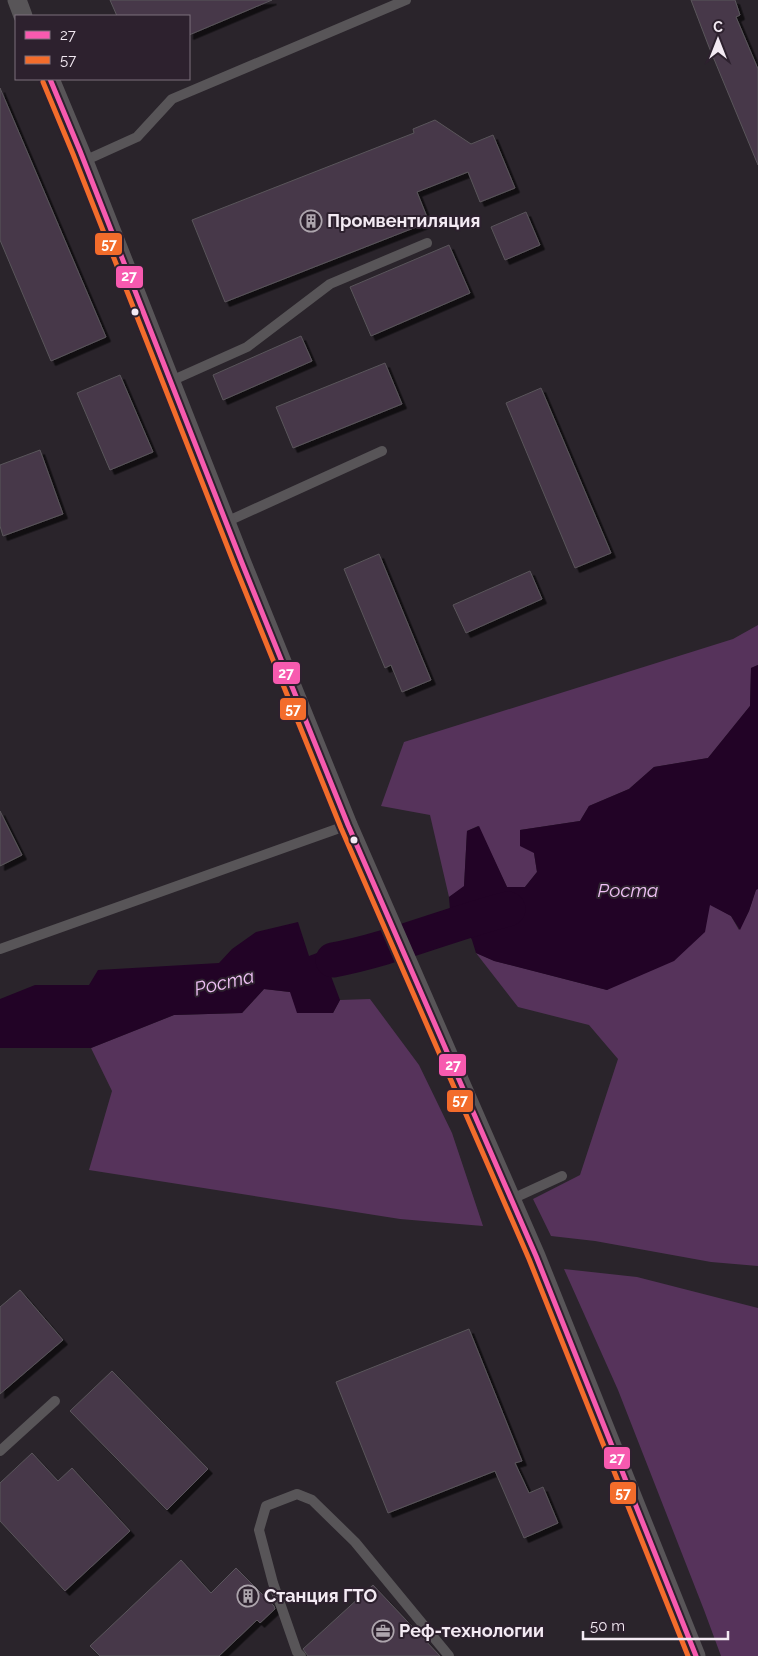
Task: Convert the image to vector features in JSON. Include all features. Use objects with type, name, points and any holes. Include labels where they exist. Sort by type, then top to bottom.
[{"type":"street","points":[[17,0],[24,15]]},
{"type":"street","points":[[50,80],[348,825],[544,1274],[696,1656]]},
{"type":"lane","points":[[84,161],[137,137],[172,99],[406,0]]},
{"type":"lane","points":[[171,381],[247,347],[330,284],[427,243]]},
{"type":"lane","points":[[226,522],[382,451]]},
{"type":"lane","points":[[0,949],[348,825]]},
{"type":"lane","points":[[512,1198],[562,1176]]},
{"type":"lane","points":[[0,1451],[55,1401]]},
{"type":"lane","points":[[301,1656],[297,1652],[273,1583],[259,1530],[266,1506],[297,1494],[312,1500],[355,1542],[449,1656]]},
{"type":"shaded area","points":[[758,625],[758,665],[751,668],[750,706],[708,758],[654,767],[629,789],[589,806],[580,821],[520,830],[534,853],[537,872],[525,887],[507,887],[478,826],[467,831],[464,887],[449,897],[430,815],[381,806],[404,742],[733,639]]},
{"type":"shaded area","points":[[756,889],[758,889],[758,1266],[711,1262],[595,1241],[551,1236],[533,1199],[580,1175],[618,1059],[589,1025],[518,1007],[476,953],[495,961],[607,990],[710,904],[731,916],[739,930],[749,911]]},
{"type":"shaded area","points":[[264,989],[290,992],[333,1013],[340,1000],[370,999],[419,1065],[452,1133],[483,1226],[400,1219],[89,1170],[112,1091],[91,1048],[174,1015],[242,1013]]},
{"type":"shaded area","points":[[564,1269],[637,1277],[758,1308],[758,1656],[721,1656],[618,1390]]},
{"type":"water","name":"Роста","points":[[758,665],[758,889],[740,930],[731,916],[710,905],[705,932],[674,961],[607,990],[494,961],[476,953],[472,940],[460,918],[450,910],[449,897],[464,886],[467,831],[479,826],[507,887],[525,887],[537,872],[534,853],[520,846],[520,830],[580,821],[589,806],[629,789],[654,767],[708,758],[750,706],[751,668]]},
{"type":"water","name":"Роста","points":[[298,922],[309,956],[336,946],[378,941],[380,951],[331,976],[340,1000],[333,1013],[297,1013],[290,992],[264,989],[242,1013],[174,1015],[91,1048],[0,1048],[0,999],[35,985],[89,985],[98,970],[219,963],[232,949],[256,932]]},
{"type":"building","points":[[110,0],[272,0],[190,35],[190,15],[117,15]]},
{"type":"building","points":[[691,0],[735,0],[740,15],[736,17],[758,69],[758,165],[709,47]]},
{"type":"building","points":[[0,88],[106,337],[51,361],[0,240]]},
{"type":"building","name":"Промвентиляция","points":[[435,120],[471,144],[493,135],[515,188],[480,202],[468,172],[417,192],[429,222],[225,302],[192,220],[414,133],[413,129]]},
{"type":"building","points":[[526,212],[540,245],[505,260],[491,227]]},
{"type":"building","points":[[449,245],[470,293],[371,336],[350,287]]},
{"type":"building","points":[[301,336],[312,361],[223,400],[213,375]]},
{"type":"building","points":[[385,363],[402,404],[293,448],[276,407]]},
{"type":"building","points":[[120,375],[153,452],[110,470],[77,393]]},
{"type":"building","points":[[541,388],[611,553],[575,568],[506,403]]},
{"type":"building","points":[[40,450],[63,514],[3,536],[0,526],[0,465]]},
{"type":"building","points":[[379,554],[431,680],[402,692],[391,665],[385,668],[344,569]]},
{"type":"building","points":[[530,571],[542,599],[466,633],[453,605]]},
{"type":"building","points":[[0,811],[22,855],[0,866]]},
{"type":"building","points":[[20,1290],[63,1340],[0,1394],[0,1307]]},
{"type":"building","points":[[469,1329],[522,1461],[515,1463],[529,1493],[543,1487],[558,1523],[524,1538],[495,1471],[388,1513],[336,1382]]},
{"type":"building","points":[[112,1371],[208,1469],[167,1510],[70,1411]]},
{"type":"building","points":[[32,1453],[58,1481],[72,1468],[130,1531],[65,1591],[0,1521],[0,1483]]},
{"type":"building","points":[[181,1560],[211,1593],[236,1568],[275,1609],[260,1623],[257,1620],[219,1656],[100,1656],[90,1646]]},
{"type":"building","points":[[373,1585],[440,1656],[308,1656],[303,1649]]},
{"type":"waterway","name":"Роста","points":[[333,960],[377,950],[508,909]]},
{"type":"transit line","name":"27","points":[[50,80],[348,825],[536,1256],[696,1656]]},
{"type":"transit line","name":"57","points":[[43,82],[341,828],[529,1259],[688,1656]]},
{"type":"place","name":"Промвентиляция","points":[[311,221]]},
{"type":"place","name":"Станция ГТО","points":[[248,1596]]},
{"type":"place","name":"Реф-технологии","points":[[383,1631]]}]
